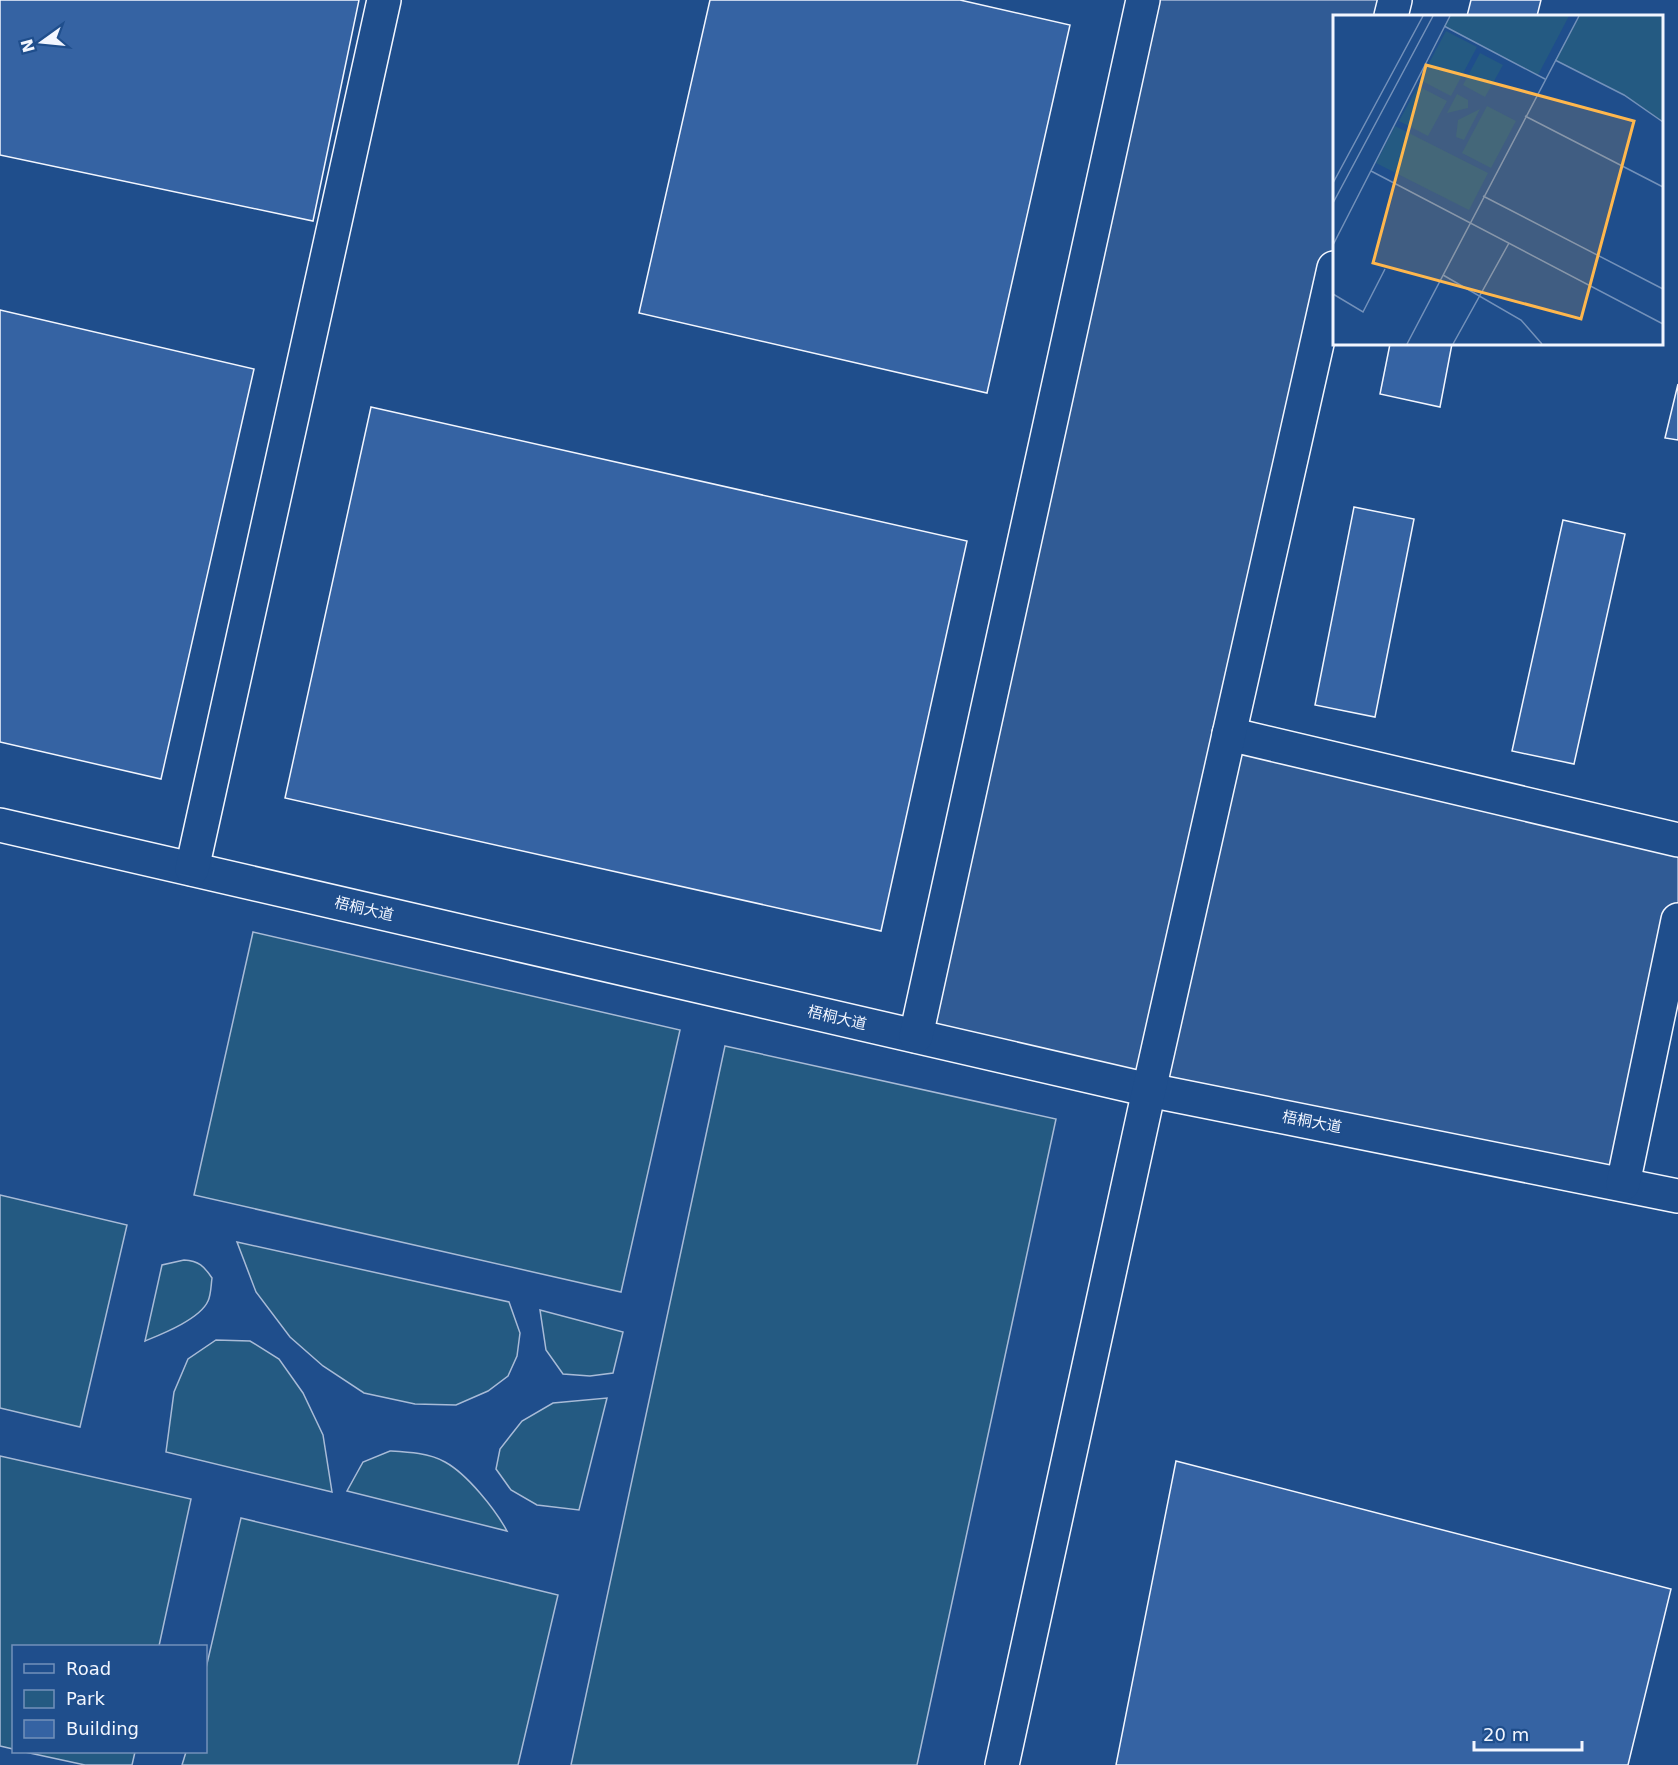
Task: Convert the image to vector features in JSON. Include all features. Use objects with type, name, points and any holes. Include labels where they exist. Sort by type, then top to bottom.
[{"type":"street","points":[[192,869],[384,0]]},
{"type":"street","points":[[916,1036],[1143,0]]},
{"type":"street","points":[[1391,15],[1395,0]]},
{"type":"street","points":[[1002,1765],[1149,1090],[1333,277]]},
{"type":"street","points":[[1229,734],[1678,840]]},
{"type":"street","name":"梧桐大道","points":[[0,825],[1149,1090],[1678,1196]]},
{"type":"street","points":[[1623,1184],[1678,920]]},
{"type":"green space","points":[[253,932],[680,1030],[621,1292],[194,1195]]},
{"type":"green space","points":[[725,1046],[1056,1119],[917,1765],[571,1765]]},
{"type":"green space","points":[[0,1195],[127,1225],[80,1427],[0,1408]]},
{"type":"green space","points":[[237,1242],[509,1302],[520,1333],[517,1356],[508,1376],[488,1391],[456,1405],[415,1404],[364,1393],[323,1366],[290,1337],[256,1292]]},
{"type":"green space","points":[[184,1260],[201,1265],[212,1278],[208,1301],[204,1308],[189,1320],[145,1341],[162,1265]]},
{"type":"green space","points":[[540,1310],[623,1332],[613,1373],[590,1376],[563,1374],[546,1350]]},
{"type":"green space","points":[[216,1340],[250,1341],[279,1359],[303,1393],[323,1435],[332,1492],[166,1452],[174,1392],[188,1359]]},
{"type":"green space","points":[[607,1398],[579,1510],[537,1505],[511,1490],[496,1469],[500,1449],[522,1421],[553,1403]]},
{"type":"green space","points":[[390,1451],[425,1455],[445,1462],[480,1493],[507,1531],[347,1491],[363,1462]]},
{"type":"green space","points":[[0,1456],[191,1499],[159,1645],[12,1645],[12,1749],[0,1746]]},
{"type":"green space","points":[[241,1518],[558,1595],[518,1765],[182,1765],[186,1753],[207,1753],[207,1664]]},
{"type":"green space","points":[[30,1753],[135,1753],[132,1765],[85,1765]]},
{"type":"shaded area","points":[[1143,0],[1395,0],[1391,15],[1333,15],[1333,273],[1230,734],[1678,840],[1678,932],[1623,1184],[916,1036]]},
{"type":"building","points":[[0,0],[359,0],[313,221],[0,155]]},
{"type":"building","points":[[710,0],[960,0],[1070,25],[987,393],[639,313]]},
{"type":"building","points":[[1471,0],[1541,0],[1537,15],[1467,15]]},
{"type":"building","points":[[0,310],[254,369],[161,779],[0,742]]},
{"type":"building","points":[[1390,345],[1452,345],[1440,407],[1380,394]]},
{"type":"building","points":[[1678,384],[1678,440],[1665,438]]},
{"type":"building","points":[[371,407],[967,541],[881,931],[285,798]]},
{"type":"building","points":[[1354,507],[1414,519],[1375,717],[1315,705]]},
{"type":"building","points":[[1563,520],[1625,534],[1574,764],[1512,751]]},
{"type":"building","points":[[1176,1461],[1671,1589],[1628,1765],[1116,1765]]}]
